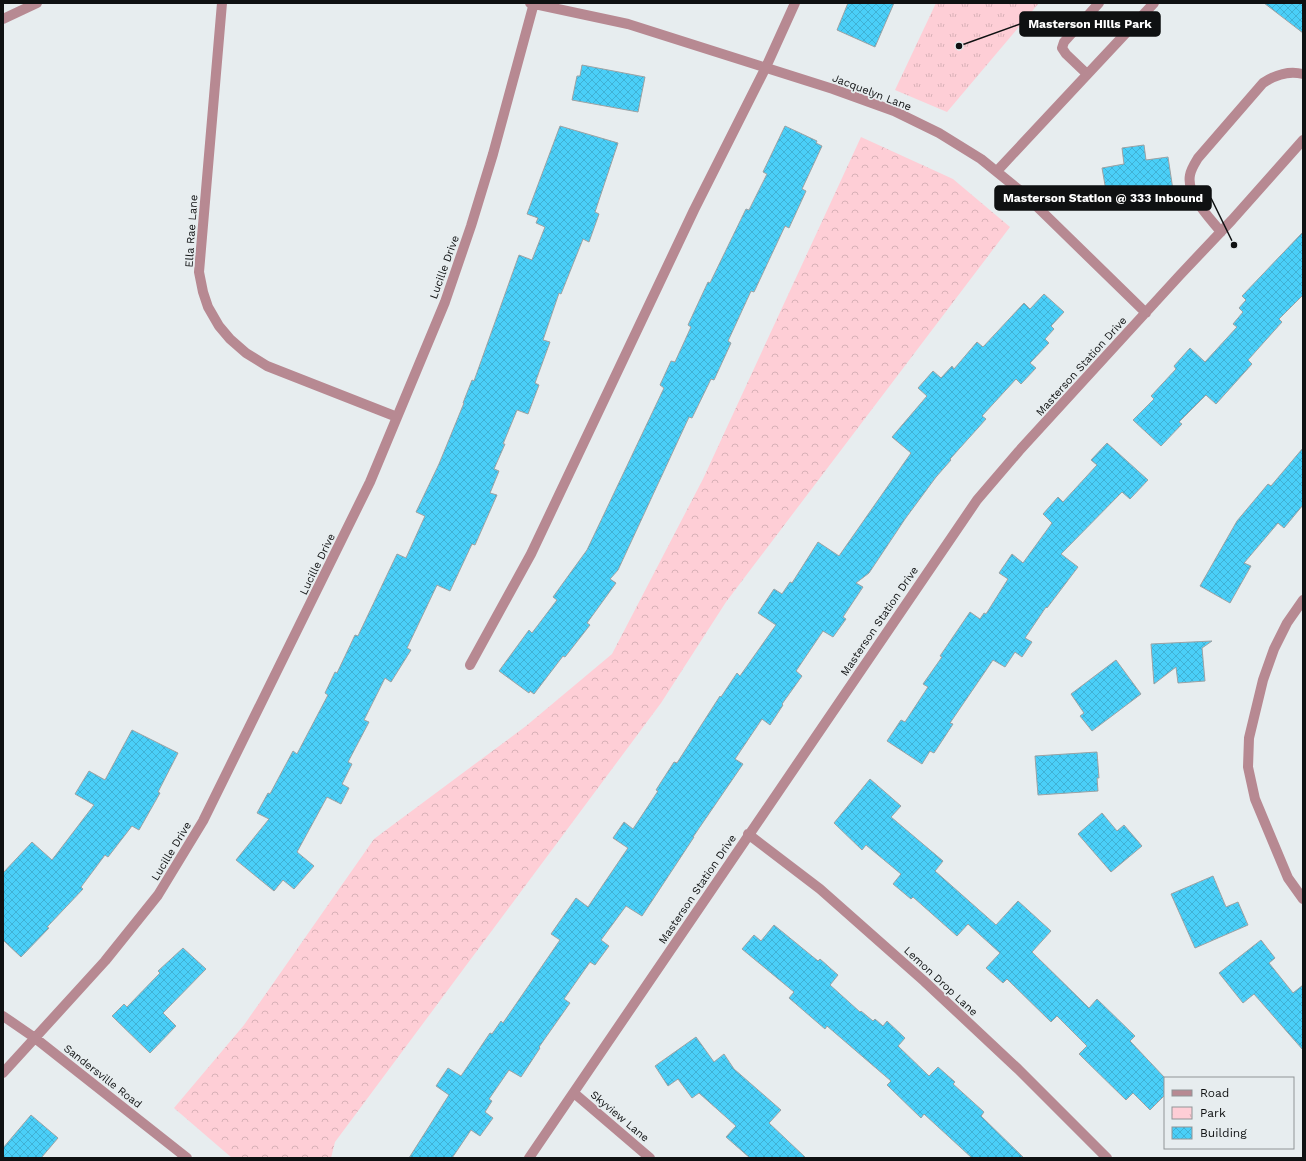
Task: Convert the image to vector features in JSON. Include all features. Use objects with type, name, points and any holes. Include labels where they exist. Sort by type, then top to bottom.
[{"type":"street","points":[[3,20],[37,3]]},
{"type":"street","name":"Ella Rae Lane","points":[[222,3],[199,272],[208,307],[219,326],[230,339],[246,353],[267,366],[397,417]]},
{"type":"street","name":"Lucille Drive","points":[[3,1073],[105,961],[158,895],[203,821],[370,482],[445,302],[471,226],[493,154],[532,3]]},
{"type":"street","name":"Jacquelyn Lane","points":[[532,3],[628,24],[766,67],[894,111],[945,137],[981,159],[997,171],[1023,192],[1146,313]]},
{"type":"street","points":[[470,665],[531,554],[694,210],[766,67],[795,3]]},
{"type":"street","points":[[1087,74],[1066,54],[1062,48],[1064,42],[1099,3]]},
{"type":"street","points":[[997,171],[1154,3]]},
{"type":"street","points":[[1221,232],[1194,197],[1190,186],[1190,176],[1193,167],[1198,158],[1263,83],[1272,77],[1281,74],[1293,72],[1303,74]]},
{"type":"street","name":"Masterson Station Drive","points":[[528,1158],[574,1093],[748,834],[977,500],[1019,451],[1221,232],[1303,140]]},
{"type":"street","points":[[1303,600],[1287,623],[1274,649],[1263,680],[1249,738],[1248,767],[1255,799],[1288,878],[1303,899]]},
{"type":"street","name":"Lemon Drop Lane","points":[[748,834],[820,889],[924,981],[1018,1069],[1107,1158]]},
{"type":"street","name":"Sandersville Road","points":[[3,1016],[36,1038],[187,1158]]},
{"type":"street","name":"Skyview Lane","points":[[574,1093],[650,1158]]},
{"type":"green space","points":[[936,3],[1039,3],[947,112],[895,90]]},
{"type":"green space","points":[[861,137],[953,179],[1010,227],[726,602],[661,703],[335,1142],[331,1158],[232,1158],[174,1108],[244,1025],[374,839],[526,726],[612,654],[703,479]]},
{"type":"building","points":[[848,3],[894,3],[875,47],[837,30]]},
{"type":"building","points":[[1264,3],[1303,3],[1303,33]]},
{"type":"building","points":[[582,65],[645,77],[638,112],[572,100],[577,76],[580,76]]},
{"type":"building","points":[[560,126],[618,143],[595,212],[599,214],[589,242],[583,239],[561,294],[559,293],[543,340],[550,342],[535,383],[539,385],[528,414],[517,410],[503,444],[505,444],[494,469],[499,471],[490,493],[497,495],[475,545],[472,544],[450,591],[437,585],[407,648],[411,650],[391,682],[385,678],[364,720],[369,722],[348,762],[352,764],[342,784],[349,788],[341,804],[327,797],[297,852],[314,866],[294,889],[283,880],[274,891],[236,860],[269,819],[257,813],[268,793],[270,794],[293,751],[297,754],[328,695],[325,693],[335,672],[337,673],[355,635],[358,636],[397,554],[406,558],[425,516],[416,512],[439,464],[472,380],[474,381],[519,255],[532,260],[545,227],[536,223],[538,218],[527,214]]},
{"type":"building","points":[[785,126],[817,141],[816,143],[822,146],[802,189],[806,191],[789,228],[785,226],[754,292],[751,291],[728,341],[731,343],[714,380],[711,379],[692,418],[689,417],[618,570],[610,579],[616,583],[587,623],[590,625],[565,657],[563,656],[534,694],[530,691],[529,693],[499,671],[529,630],[532,633],[557,600],[553,597],[587,550],[664,388],[660,385],[671,361],[675,362],[691,327],[688,325],[708,282],[710,283],[746,209],[749,210],[767,174],[763,172]]},
{"type":"building","points":[[1144,145],[1146,160],[1168,157],[1173,190],[1151,194],[1152,202],[1130,205],[1130,199],[1108,202],[1102,168],[1124,164],[1122,148]]},
{"type":"building","points":[[1303,232],[1303,295],[1279,319],[1282,322],[1248,360],[1252,364],[1216,404],[1206,395],[1179,422],[1182,424],[1161,446],[1133,420],[1154,399],[1151,396],[1176,369],[1174,366],[1190,348],[1205,362],[1237,327],[1233,324],[1243,312],[1239,308],[1246,300],[1242,296]]},
{"type":"building","points":[[1044,294],[1064,312],[1051,326],[1054,329],[1045,339],[1049,343],[1030,363],[1036,368],[1021,384],[1016,379],[982,416],[986,419],[936,477],[905,519],[869,573],[856,583],[863,587],[843,617],[846,619],[833,637],[823,631],[796,671],[802,676],[782,704],[783,705],[770,725],[762,719],[735,759],[743,764],[693,837],[642,916],[626,906],[601,940],[609,946],[595,965],[590,962],[564,999],[570,1003],[539,1047],[540,1048],[521,1077],[509,1070],[489,1099],[492,1101],[485,1112],[493,1118],[480,1136],[471,1130],[452,1158],[409,1158],[449,1095],[436,1086],[448,1068],[461,1076],[490,1033],[492,1034],[501,1021],[503,1023],[560,940],[551,934],[576,898],[588,907],[628,848],[613,838],[624,822],[633,829],[658,791],[656,790],[674,762],[677,763],[720,696],[721,697],[737,673],[740,676],[776,625],[758,613],[774,589],[782,594],[790,582],[792,583],[818,542],[839,556],[911,453],[892,437],[927,396],[918,388],[933,371],[941,378],[952,366],[954,369],[977,342],[983,347],[1024,303],[1030,309]]},
{"type":"building","points":[[1107,443],[1148,480],[1130,499],[1122,492],[1061,554],[1078,567],[1047,608],[1046,607],[1025,638],[1032,642],[1022,657],[1015,652],[1005,667],[993,660],[950,723],[953,724],[934,753],[930,751],[922,764],[887,741],[901,720],[905,722],[928,687],[923,684],[970,612],[980,619],[984,613],[986,614],[1008,579],[999,573],[1012,554],[1023,563],[1052,523],[1043,514],[1058,497],[1063,502],[1097,465],[1091,460]]},
{"type":"building","points":[[1303,448],[1303,505],[1284,528],[1278,523],[1244,563],[1251,566],[1230,603],[1200,586],[1237,521],[1268,484],[1271,486]]},
{"type":"building","points":[[1212,641],[1202,648],[1205,681],[1178,683],[1176,667],[1154,684],[1151,644]]},
{"type":"building","points":[[1116,660],[1141,694],[1092,731],[1080,716],[1084,713],[1071,694]]},
{"type":"building","points":[[132,730],[178,753],[158,792],[160,793],[139,830],[132,826],[108,857],[105,855],[81,887],[83,889],[21,957],[3,940],[3,873],[32,842],[52,860],[94,805],[75,794],[89,771],[105,780]]},
{"type":"building","points":[[1097,752],[1099,778],[1097,778],[1098,791],[1038,795],[1035,756]]},
{"type":"building","points":[[870,779],[901,806],[891,817],[943,861],[935,871],[996,925],[1018,901],[1051,931],[1032,952],[1089,1008],[1097,999],[1135,1036],[1130,1041],[1164,1077],[1164,1096],[1150,1110],[1133,1093],[1126,1100],[1079,1054],[1087,1046],[1057,1016],[1051,1022],[1007,979],[1003,983],[986,968],[1000,953],[968,924],[957,936],[913,897],[911,899],[893,884],[901,874],[866,845],[862,850],[834,823]]},
{"type":"building","points":[[1102,813],[1117,831],[1124,825],[1142,846],[1111,872],[1078,834]]},
{"type":"building","points":[[1213,876],[1226,907],[1238,902],[1248,925],[1195,948],[1171,894]]},
{"type":"building","points":[[774,925],[818,961],[820,959],[838,975],[830,985],[860,1012],[861,1011],[873,1021],[875,1019],[883,1026],[887,1021],[905,1038],[898,1046],[929,1076],[938,1067],[955,1082],[953,1084],[984,1112],[981,1116],[1024,1158],[972,1158],[924,1114],[921,1118],[887,1085],[891,1081],[827,1026],[825,1029],[789,998],[794,992],[742,949],[754,935],[761,941]]},
{"type":"building","points":[[1261,940],[1275,958],[1269,963],[1293,993],[1303,985],[1303,1050],[1254,994],[1243,1003],[1219,973]]},
{"type":"building","points":[[183,948],[206,969],[163,1013],[176,1026],[150,1053],[112,1016],[124,1004],[127,1007],[160,973],[158,971]]},
{"type":"building","points":[[696,1037],[714,1062],[724,1054],[734,1069],[781,1110],[769,1123],[806,1158],[750,1158],[726,1137],[736,1126],[699,1093],[692,1098],[678,1079],[668,1086],[655,1066]]},
{"type":"building","points":[[31,1115],[58,1138],[41,1158],[3,1158],[3,1148]]},
{"type":"place","name":"Masterson Hills Park","points":[[959,46]]},
{"type":"place","name":"Masterson Station @ 333 Inbound","points":[[1234,245]]}]
